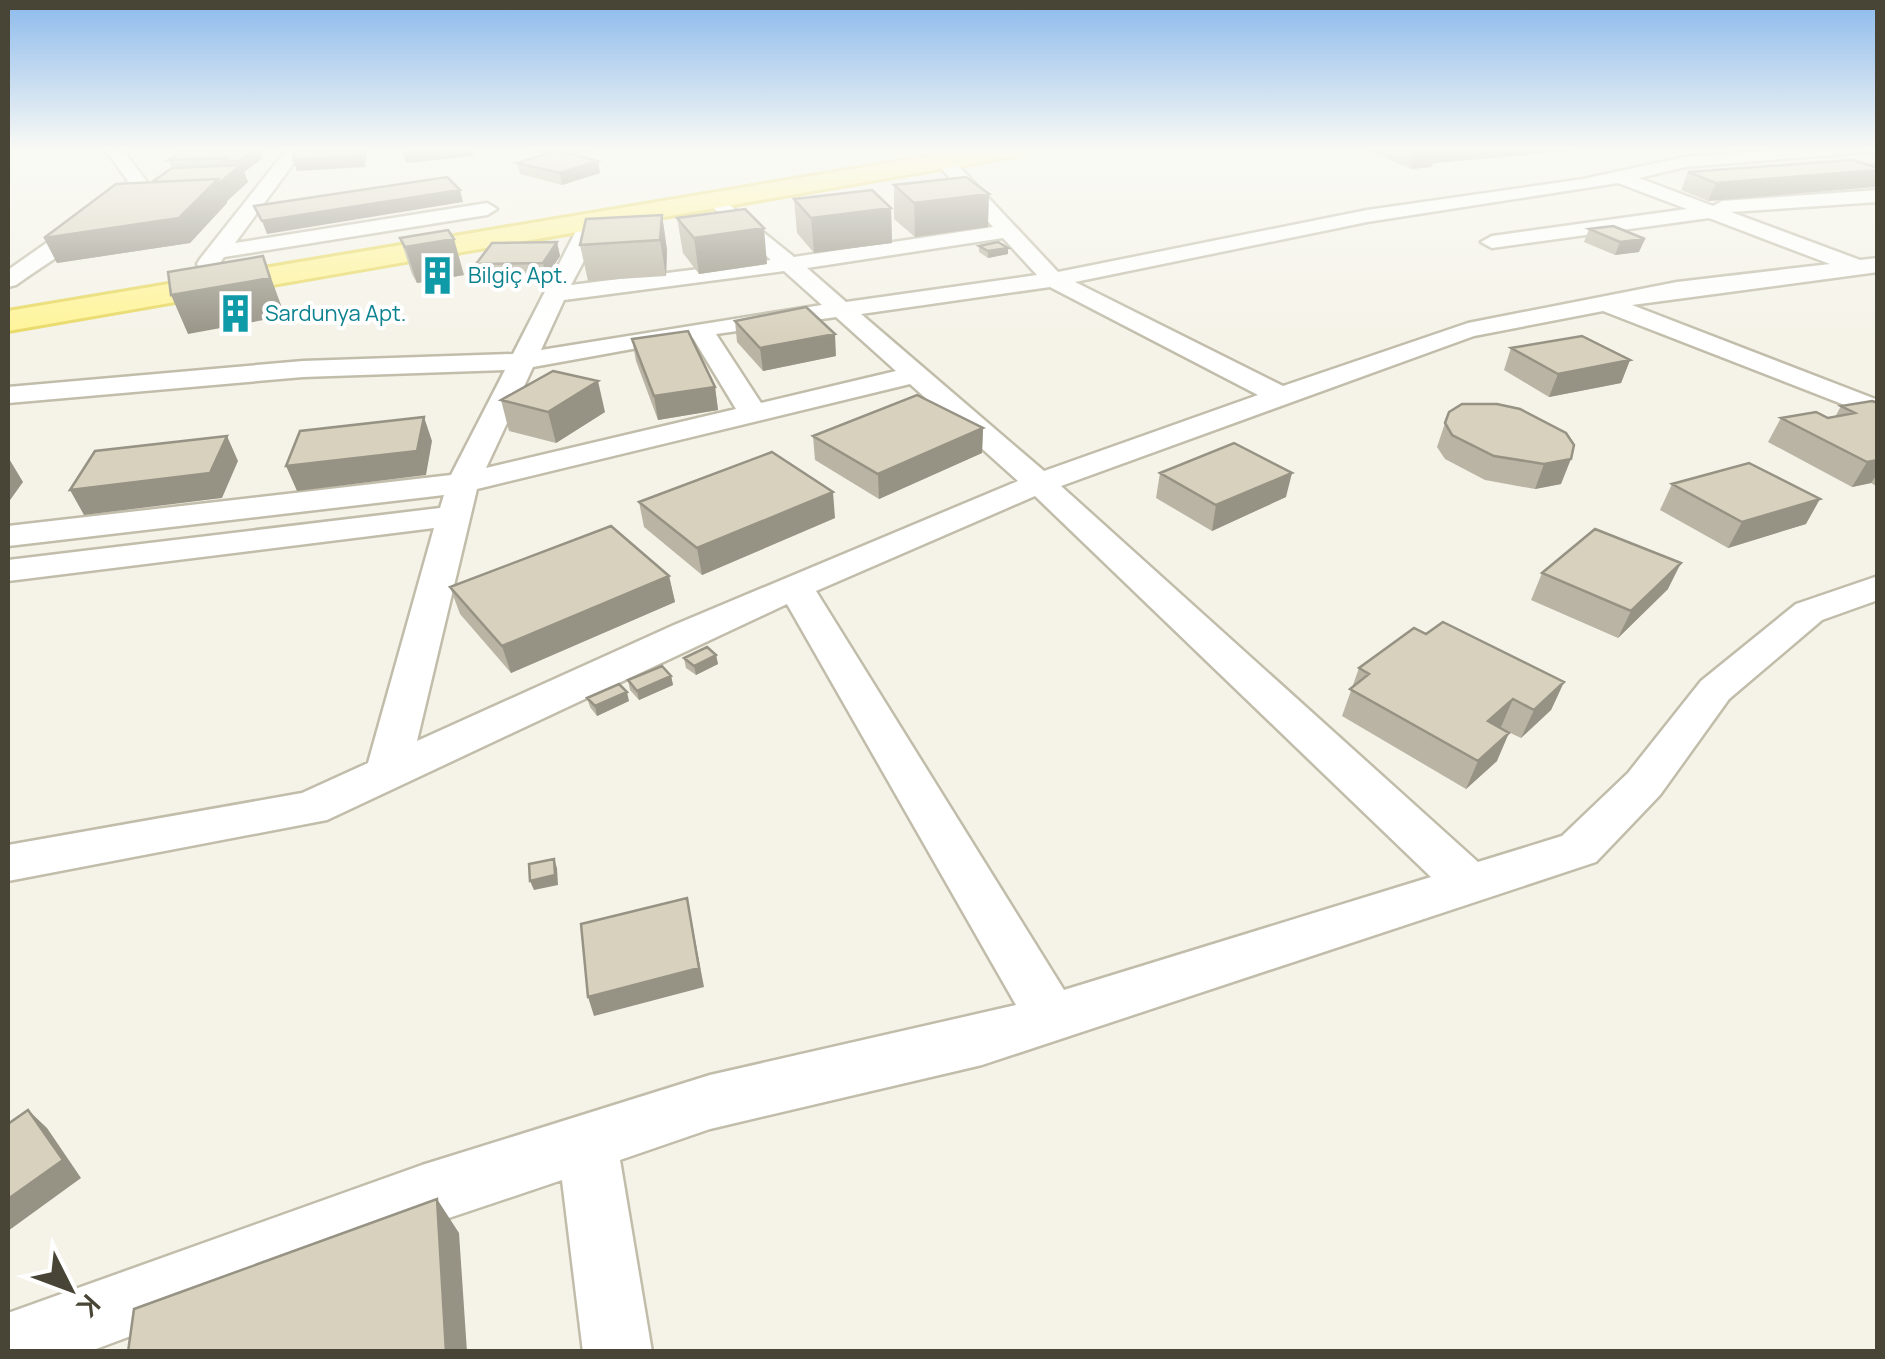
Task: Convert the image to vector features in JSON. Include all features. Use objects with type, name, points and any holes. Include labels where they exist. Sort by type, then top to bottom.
[{"type":"main road","points":[[8,301],[210,262],[550,212]]},
{"type":"main road","points":[[8,321],[648,212]]},
{"type":"street","points":[[8,280],[103,212]]},
{"type":"street","points":[[210,262],[248,212]]},
{"type":"street","points":[[210,262],[473,212]]},
{"type":"street","points":[[730,212],[1038,483],[1470,884]]},
{"type":"street","points":[[989,212],[1053,280],[1279,395]]},
{"type":"street","points":[[8,396],[302,369],[437,367],[523,360],[700,329],[1053,280],[1391,212]]},
{"type":"street","points":[[1492,242],[1698,212]]},
{"type":"street","points":[[1721,212],[1870,269]]},
{"type":"street","points":[[388,771],[464,482],[554,294],[595,222]]},
{"type":"street","points":[[554,294],[1008,232]]},
{"type":"street","points":[[8,863],[311,808],[796,586],[1038,483],[1468,330],[1603,302],[1870,269]]},
{"type":"street","points":[[1603,302],[1878,410]]},
{"type":"street","points":[[700,329],[753,413]]},
{"type":"street","points":[[8,536],[464,482],[914,375]]},
{"type":"street","points":[[8,570],[454,516]]},
{"type":"street","points":[[796,586],[1052,1018]]},
{"type":"street","points":[[39,1343],[422,1196],[710,1102],[982,1040],[1580,849],[1644,784],[1715,690],[1809,612],[1878,586]]},
{"type":"street","points":[[587,1142],[618,1352]]},
{"type":"building","points":[[78,212],[185,212],[179,218],[44,238]]},
{"type":"building","points":[[257,212],[317,212],[262,221]]},
{"type":"building","points":[[748,212],[764,228],[694,238],[677,218]]},
{"type":"building","points":[[806,212],[856,212],[811,218]]},
{"type":"building","points":[[662,215],[660,240],[580,245],[586,219]]},
{"type":"building","points":[[1613,226],[1645,239],[1620,242],[1589,229]]},
{"type":"building","points":[[448,230],[454,239],[405,247],[400,238]]},
{"type":"building","points":[[557,242],[543,263],[476,264],[492,243]]},
{"type":"building","points":[[998,242],[1008,248],[988,251],[979,246]]},
{"type":"building","points":[[263,256],[270,278],[171,295],[168,272]]},
{"type":"building","points":[[806,307],[835,334],[760,348],[735,321]]},
{"type":"building","points":[[688,331],[715,387],[654,396],[632,339]]},
{"type":"building","points":[[1582,336],[1630,360],[1558,374],[1511,348]]},
{"type":"building","points":[[553,371],[598,381],[548,412],[501,400]]},
{"type":"building","points":[[917,395],[983,428],[878,474],[813,436]]},
{"type":"building","points":[[1878,403],[1878,460],[1867,462],[1781,418],[1816,412],[1828,418],[1855,413],[1841,406]]},
{"type":"building","points":[[1462,404],[1497,404],[1520,409],[1566,433],[1574,445],[1571,459],[1544,464],[1494,456],[1452,435],[1445,423],[1449,412]]},
{"type":"building","points":[[424,417],[417,451],[286,466],[300,431]]},
{"type":"building","points":[[227,436],[210,473],[70,490],[95,451]]},
{"type":"building","points":[[1234,443],[1292,473],[1216,505],[1160,473]]},
{"type":"building","points":[[772,452],[833,492],[697,548],[639,502]]},
{"type":"building","points":[[1749,463],[1820,499],[1742,522],[1672,484]]},
{"type":"building","points":[[611,526],[669,576],[502,646],[450,587]]},
{"type":"building","points":[[1595,529],[1681,563],[1631,611],[1542,573]]},
{"type":"building","points":[[1443,622],[1564,682],[1534,710],[1513,699],[1488,721],[1509,733],[1478,761],[1350,689],[1369,674],[1359,668],[1414,628],[1426,634]]},
{"type":"building","points":[[707,647],[716,655],[694,666],[684,658]]},
{"type":"building","points":[[662,666],[671,676],[637,691],[628,680]]},
{"type":"building","points":[[619,684],[627,692],[595,706],[587,698]]},
{"type":"building","points":[[554,859],[555,875],[530,881],[529,864]]},
{"type":"building","points":[[687,898],[699,968],[588,997],[581,924]]},
{"type":"building","points":[[28,1110],[63,1160],[8,1199],[8,1124]]},
{"type":"building","points":[[437,1199],[446,1352],[128,1352],[134,1309]]},
{"type":"place","name":"Bilgiç Apt.","points":[[438,275]]},
{"type":"place","name":"Sardunya Apt.","points":[[235,313]]}]
